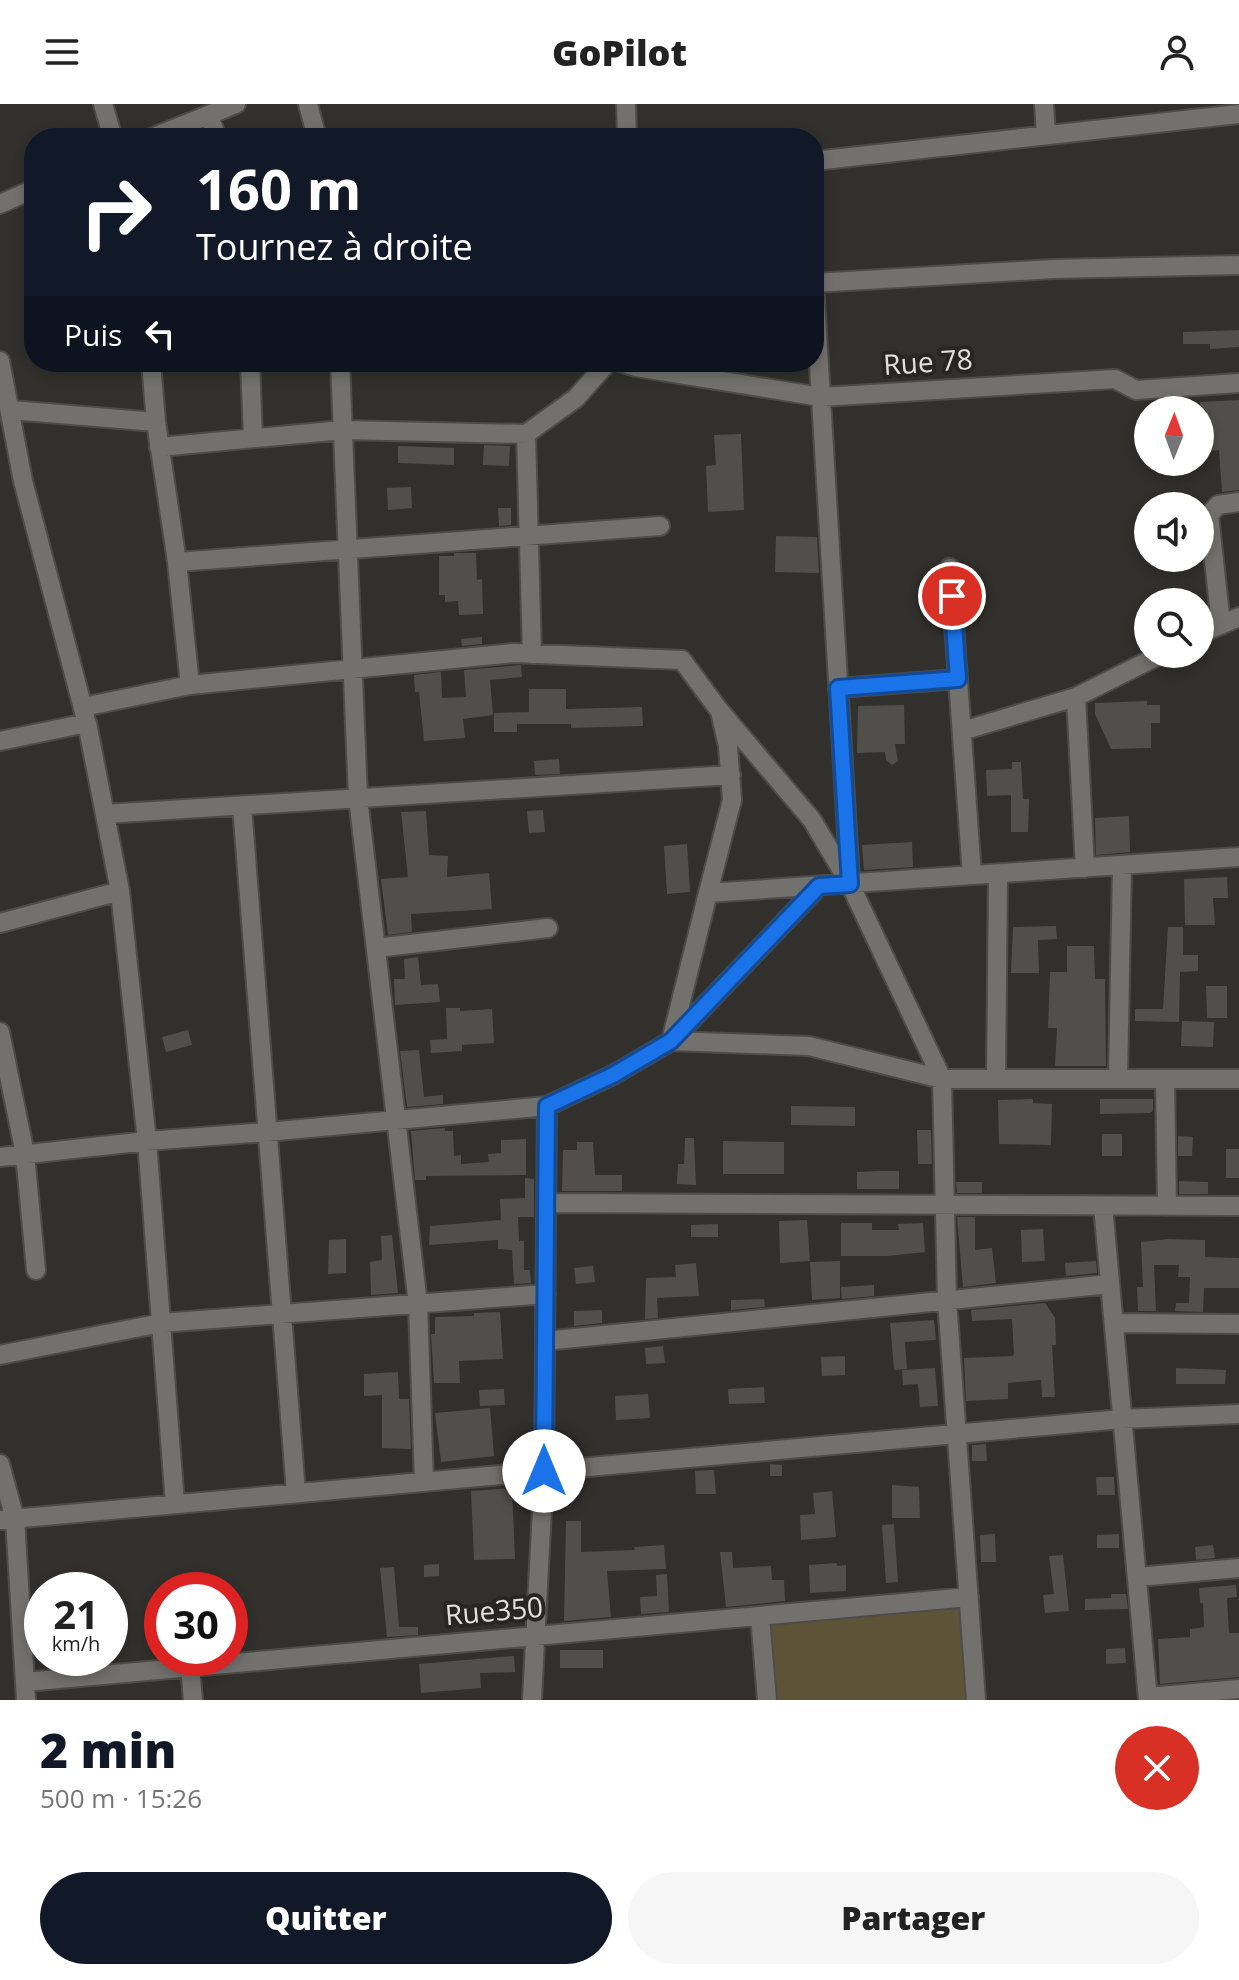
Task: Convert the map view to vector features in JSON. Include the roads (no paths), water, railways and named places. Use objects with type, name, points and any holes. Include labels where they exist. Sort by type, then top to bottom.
[{"type":"street","points":[[103,104],[110,128]]},
{"type":"street","points":[[176,128],[236,104]]},
{"type":"street","points":[[308,104],[314,128]]},
{"type":"street","points":[[626,104],[627,128]]},
{"type":"street","points":[[1044,104],[1046,135]]},
{"type":"street","points":[[824,160],[1239,114]]},
{"type":"street","points":[[209,115],[214,128]]},
{"type":"street","points":[[0,204],[24,193]]},
{"type":"street","points":[[824,281],[982,272],[1239,265]]},
{"type":"street","points":[[0,361],[23,481],[85,715],[120,891],[147,1141],[175,1504]]},
{"type":"street","points":[[152,372],[190,685]]},
{"type":"street","points":[[250,372],[253,438]]},
{"type":"street","points":[[340,372],[358,798],[418,1304],[424,1482]]},
{"type":"street","points":[[159,447],[343,430],[526,434],[576,398],[599,372]]},
{"type":"street","name":"Rue 78","points":[[667,372],[821,397],[1115,379],[1136,390],[1239,383]]},
{"type":"street","points":[[818,372],[850,884]]},
{"type":"street","points":[[11,410],[156,422]]},
{"type":"street","points":[[526,434],[532,654]]},
{"type":"street","points":[[1221,625],[1209,515],[1218,505],[1239,502]]},
{"type":"street","points":[[177,562],[660,526]]},
{"type":"street","points":[[950,568],[972,875]]},
{"type":"street","points":[[1214,628],[1239,617]]},
{"type":"street","points":[[0,741],[190,685],[514,653],[682,660],[719,710],[812,820],[850,884],[942,1079],[947,1300],[976,1700]]},
{"type":"street","points":[[962,731],[1076,697],[1134,668]]},
{"type":"street","points":[[838,688],[958,679]]},
{"type":"street","points":[[1076,697],[1085,868]]},
{"type":"street","points":[[671,1041],[732,800],[728,746],[719,710]]},
{"type":"street","points":[[105,814],[731,775]]},
{"type":"street","points":[[242,806],[296,1493]]},
{"type":"street","points":[[708,893],[1239,857]]},
{"type":"street","points":[[1118,1079],[1122,865]]},
{"type":"street","points":[[996,1079],[998,874]]},
{"type":"street","points":[[0,1157],[547,1106],[613,1075],[671,1041],[819,886]]},
{"type":"street","points":[[0,923],[120,891]]},
{"type":"street","points":[[376,948],[548,928]]},
{"type":"street","points":[[0,1032],[25,1154],[36,1270]]},
{"type":"street","points":[[671,1041],[809,1046],[942,1079],[1239,1079]]},
{"type":"street","points":[[1165,1079],[1167,1206]]},
{"type":"street","points":[[532,1700],[544,1471],[547,1106]]},
{"type":"street","points":[[546,1203],[1239,1206]]},
{"type":"street","points":[[1103,1206],[1148,1698],[1239,1689]]},
{"type":"street","points":[[545,1341],[1110,1284]]},
{"type":"street","points":[[0,1355],[161,1323],[546,1294]]},
{"type":"street","points":[[1114,1323],[1239,1324]]},
{"type":"street","points":[[7,1519],[1122,1419],[1239,1414]]},
{"type":"street","points":[[0,1464],[26,1691]]},
{"type":"street","points":[[1137,1577],[1239,1568]]},
{"type":"street","name":"Rue350","points":[[248,1662],[969,1597]]},
{"type":"street","points":[[760,1616],[767,1700]]},
{"type":"street","name":"Rue350","points":[[26,1691],[144,1674]]},
{"type":"street","points":[[191,1676],[193,1700]]}]
